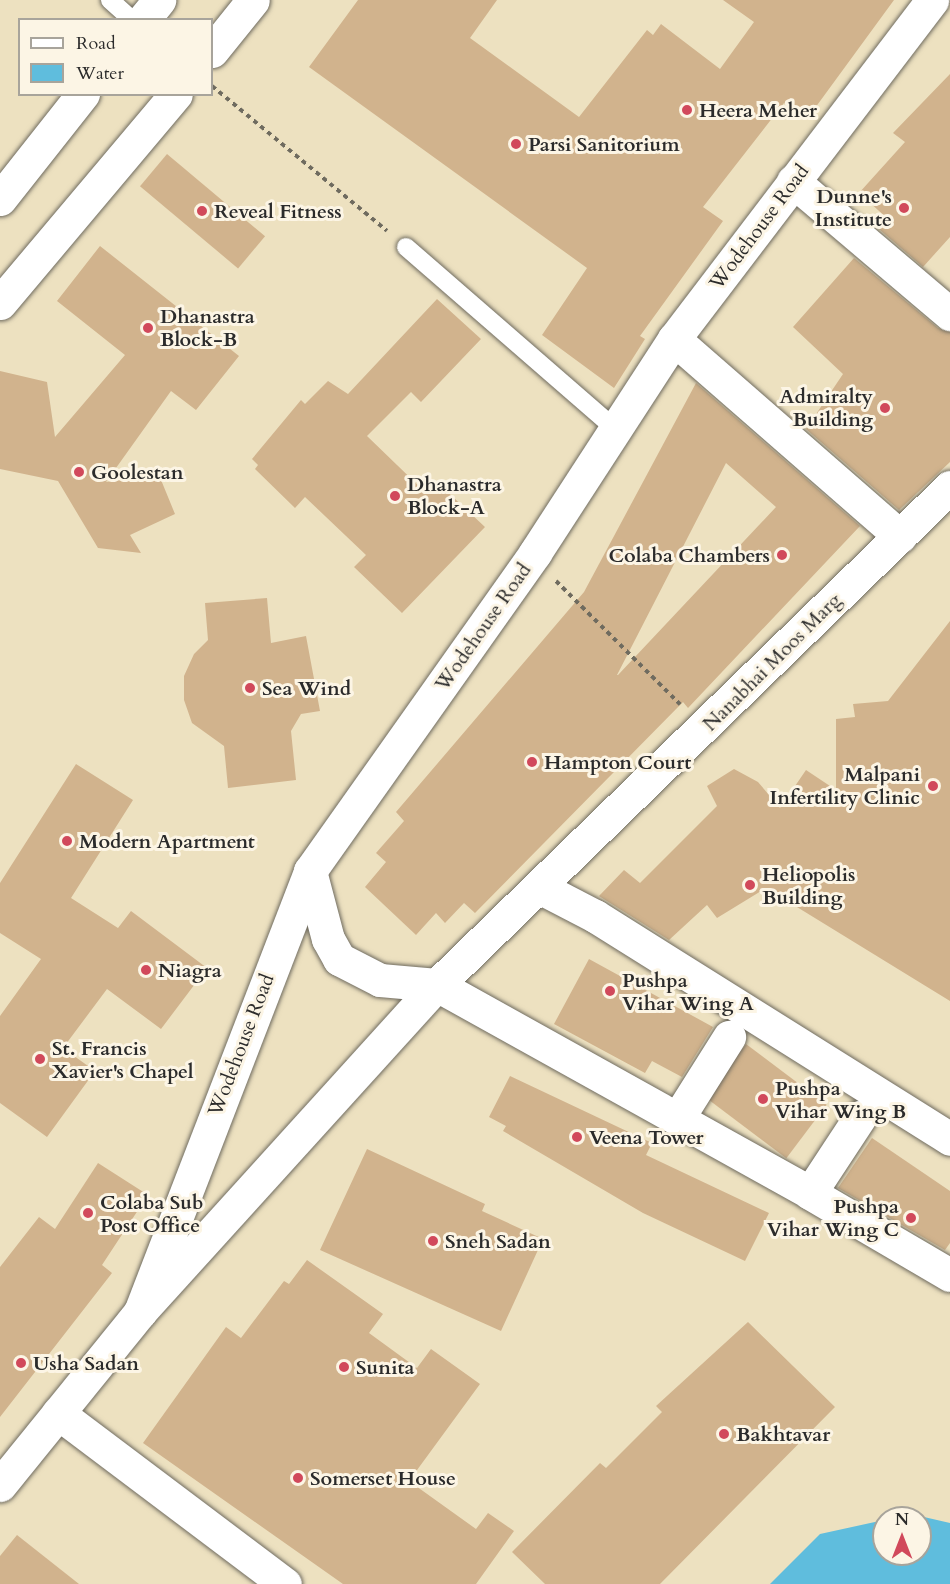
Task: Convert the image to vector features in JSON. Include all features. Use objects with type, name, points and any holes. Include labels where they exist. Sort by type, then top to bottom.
[{"type":"main road","points":[[145,18],[159,0]]},
{"type":"main road","points":[[213,50],[253,0]]},
{"type":"main road","name":"Wodehouse Road","points":[[140,1312],[310,871],[536,554],[674,339],[932,0]]},
{"type":"main road","points":[[0,199],[81,96]]},
{"type":"main road","points":[[0,303],[174,96]]},
{"type":"main road","points":[[794,182],[945,300]]},
{"type":"main road","points":[[674,339],[900,536]]},
{"type":"main road","name":"Nanabhai Moos Marg","points":[[140,1312],[437,985],[705,729],[950,487]]},
{"type":"main road","points":[[310,871],[328,939],[339,959],[380,980],[437,985],[678,1118],[950,1275]]},
{"type":"main road","points":[[539,887],[595,915],[950,1139]]},
{"type":"main road","points":[[678,1118],[729,1037]]},
{"type":"main road","points":[[810,1193],[860,1117]]},
{"type":"main road","points":[[0,1485],[140,1312]]},
{"type":"main road","points":[[58,1413],[285,1584]]},
{"type":"lane","points":[[110,0],[130,18]]},
{"type":"lane","points":[[406,247],[615,429]]},
{"type":"path","points":[[213,87],[406,247]]},
{"type":"path","points":[[536,554],[570,600],[705,729]]},
{"type":"water","points":[[932,1519],[950,1523],[950,1584],[770,1584],[820,1534],[872,1523],[872,1566],[932,1566]]},
{"type":"building","points":[[358,0],[497,0],[470,38],[579,117],[647,30],[653,35],[661,24],[720,69],[754,22],[723,0],[894,0],[807,119],[784,103],[703,207],[723,221],[640,336],[645,339],[614,388],[542,335],[587,268],[309,67]]},
{"type":"building","points":[[950,74],[950,237],[923,267],[879,229],[888,219],[859,193],[905,142],[893,133]]},
{"type":"building","name":"Reveal Fitness","points":[[167,154],[265,236],[238,268],[140,186]]},
{"type":"building","points":[[100,246],[239,356],[196,410],[171,391],[106,482],[159,475],[175,514],[130,535],[141,553],[98,548],[58,481],[0,469],[0,371],[47,382],[55,437],[125,355],[57,301]]},
{"type":"building","name":"Admiralty Building","points":[[854,258],[938,328],[950,332],[950,462],[899,510],[806,429],[843,374],[793,327]]},
{"type":"building","name":"Dhanastra Block-A","points":[[437,299],[481,339],[421,402],[411,392],[367,436],[427,494],[438,483],[485,527],[402,613],[354,567],[366,555],[305,497],[295,508],[255,469],[258,465],[252,459],[301,400],[305,404],[328,381],[348,394]]},
{"type":"building","points":[[696,383],[860,526],[688,708],[683,702],[475,913],[464,903],[445,923],[436,913],[416,935],[365,887],[386,862],[376,853],[404,821],[396,812],[584,592]],"holes":[[[726,463],[776,507],[618,675],[617,675]]]},
{"type":"building","name":"Sea Wind","points":[[267,598],[271,643],[306,636],[320,711],[301,714],[291,731],[296,780],[228,788],[224,746],[192,723],[184,700],[184,676],[194,654],[208,640],[205,603]]},
{"type":"building","name":"Heliopolis Building","points":[[950,621],[950,1001],[766,888],[717,918],[707,905],[669,940],[599,896],[624,870],[640,883],[717,806],[707,786],[734,769],[758,782],[780,808],[806,770],[836,790],[836,719],[855,717],[853,704],[888,701]]},
{"type":"building","points":[[76,764],[133,800],[71,898],[118,928],[131,911],[207,968],[161,1029],[107,989],[63,1048],[95,1071],[47,1137],[0,1103],[0,1016],[41,959],[0,933],[0,883]]},
{"type":"building","name":"Pushpa Vihar Wing A","points":[[589,959],[713,1027],[682,1077],[652,1061],[645,1073],[554,1024]]},
{"type":"building","name":"Pushpa Vihar Wing B","points":[[746,1044],[827,1105],[786,1158],[706,1098]]},
{"type":"building","points":[[510,1076],[652,1143],[646,1155],[769,1213],[745,1261],[643,1213],[503,1131],[506,1126],[489,1117]]},
{"type":"building","name":"Pushpa Vihar Wing C","points":[[872,1138],[950,1191],[950,1243],[945,1250],[838,1188]]},
{"type":"building","name":"Sneh Sadan","points":[[367,1149],[485,1204],[482,1211],[543,1239],[501,1331],[320,1250]]},
{"type":"building","name":"Usha Sadan","points":[[98,1163],[148,1195],[102,1265],[112,1273],[0,1417],[0,1267],[39,1217],[55,1229]]},
{"type":"building","name":"Somerset House","points":[[307,1260],[383,1314],[369,1333],[417,1368],[431,1349],[480,1384],[409,1481],[476,1529],[488,1513],[514,1531],[476,1584],[343,1584],[143,1443],[226,1327],[241,1338],[284,1281],[289,1284]]},
{"type":"building","name":"Bakhtavar","points":[[748,1322],[835,1407],[660,1584],[545,1584],[512,1552],[600,1463],[606,1468],[662,1412],[656,1406]]},
{"type":"building","points":[[17,1535],[79,1584],[0,1584],[0,1556]]},
{"type":"place","name":"Heera Meher","points":[[687,110]]},
{"type":"place","name":"Parsi Sanitorium","points":[[516,144]]},
{"type":"place","name":"Dunne's Institute","points":[[904,208]]},
{"type":"place","name":"Reveal Fitness","points":[[202,211]]},
{"type":"place","name":"Dhanastra Block-B","points":[[148,328]]},
{"type":"place","name":"Admiralty Building","points":[[885,408]]},
{"type":"place","name":"Goolestan","points":[[79,472]]},
{"type":"place","name":"Dhanastra Block-A","points":[[395,496]]},
{"type":"place","name":"Colaba Chambers","points":[[782,555]]},
{"type":"place","name":"Sea Wind","points":[[250,688]]},
{"type":"place","name":"Hampton Court","points":[[532,762]]},
{"type":"place","name":"Malpani Infertility Clinic","points":[[933,786]]},
{"type":"place","name":"Modern Apartment","points":[[67,841]]},
{"type":"place","name":"Heliopolis Building","points":[[750,885]]},
{"type":"place","name":"Niagra","points":[[146,970]]},
{"type":"place","name":"Pushpa Vihar Wing A","points":[[610,991]]},
{"type":"place","name":"St. Francis Xavier's Chapel","points":[[40,1059]]},
{"type":"place","name":"Pushpa Vihar Wing B","points":[[763,1099]]},
{"type":"place","name":"Veena Tower","points":[[577,1137]]},
{"type":"place","name":"Colaba Sub Post Office","points":[[88,1213]]},
{"type":"place","name":"Pushpa Vihar Wing C","points":[[911,1218]]},
{"type":"place","name":"Sneh Sadan","points":[[433,1241]]},
{"type":"place","name":"Usha Sadan","points":[[21,1363]]},
{"type":"place","name":"Sunita","points":[[344,1367]]},
{"type":"place","name":"Bakhtavar","points":[[724,1434]]},
{"type":"place","name":"Somerset House","points":[[298,1478]]}]
